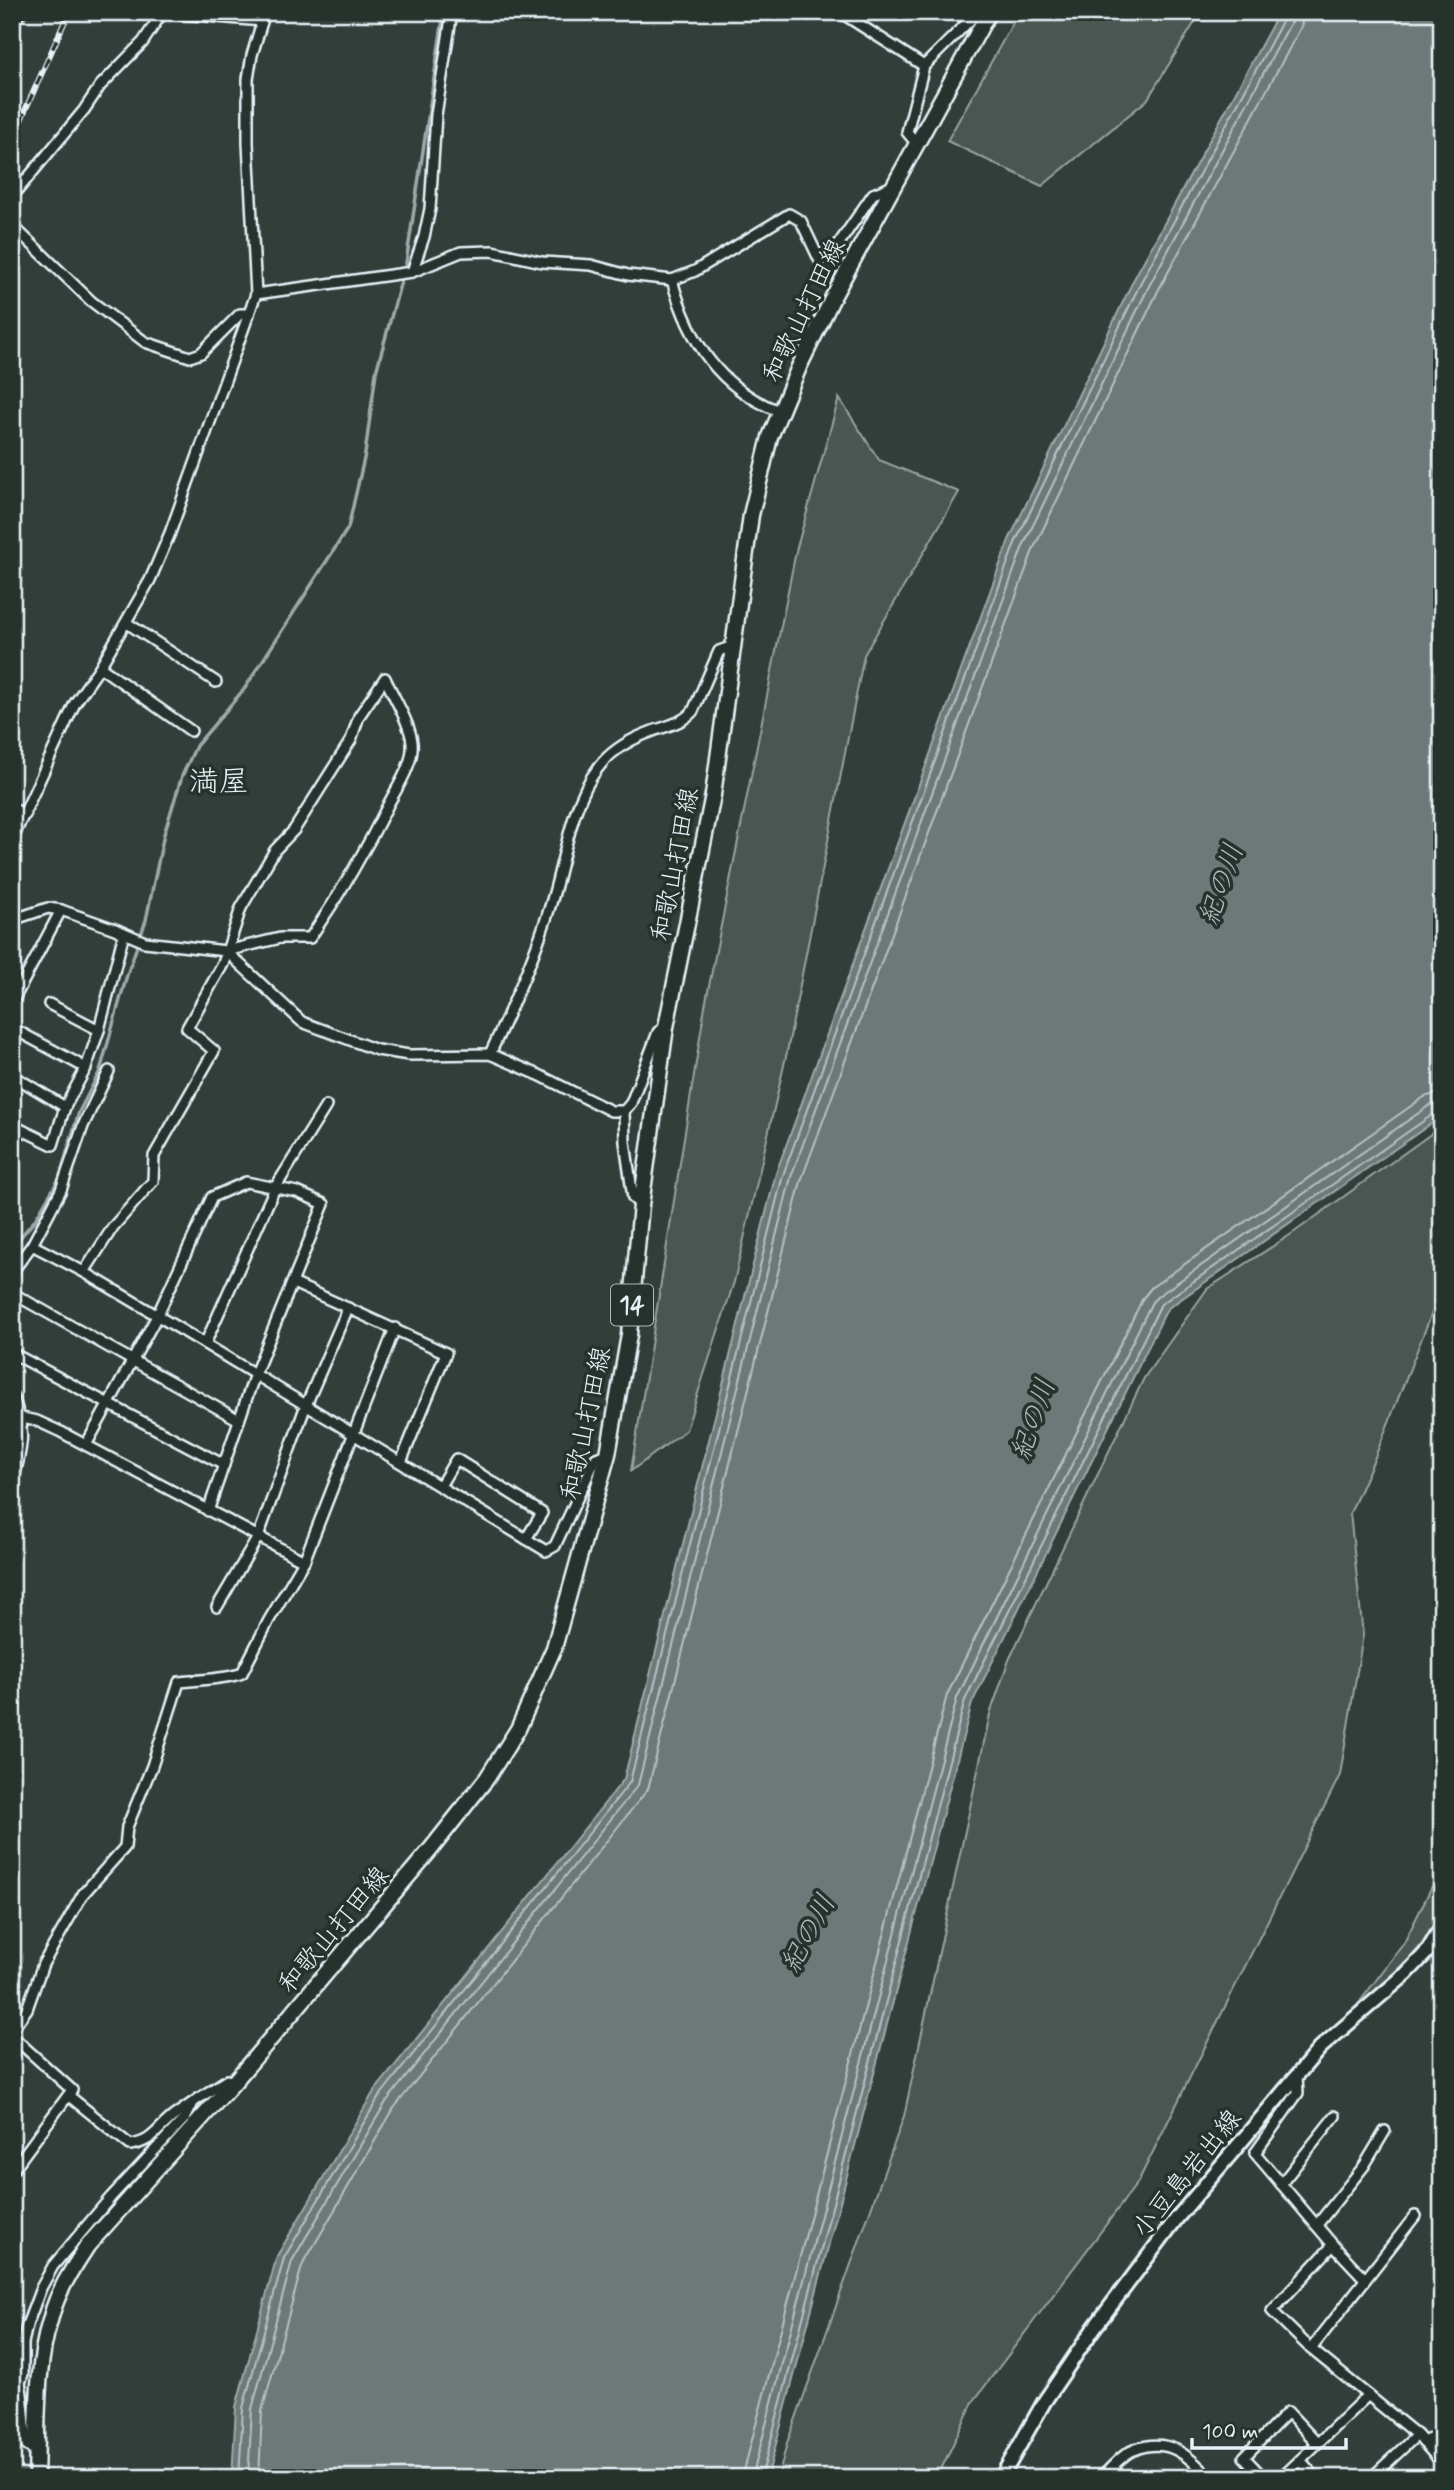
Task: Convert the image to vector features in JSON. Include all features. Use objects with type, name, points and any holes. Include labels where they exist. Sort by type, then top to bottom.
[{"type":"main road","name":"和歌山打田線","points":[[36,2478],[41,2360],[51,2317],[64,2283],[88,2245],[234,2082],[431,1849],[487,1778],[518,1729],[554,1648],[608,1454],[629,1335],[641,1205],[666,1027],[713,795],[751,515],[770,437],[834,295],[989,12]]},
{"type":"main road","name":"小豆島岩出線","points":[[1001,2478],[1044,2402],[1094,2328],[1177,2218],[1320,2048],[1406,1974],[1427,1952],[1442,1926]]},
{"type":"street","points":[[12,21],[22,12]]},
{"type":"street","points":[[412,272],[430,209],[436,115],[452,12]]},
{"type":"street","points":[[839,12],[923,65]]},
{"type":"street","points":[[917,144],[907,132],[923,65],[978,12]]},
{"type":"street","points":[[12,197],[84,110],[98,88],[143,42],[161,13],[264,17],[252,55],[248,79],[248,143],[256,294],[170,533],[150,580],[127,623],[75,704],[12,840]]},
{"type":"street","points":[[256,294],[412,272],[461,252],[492,251],[542,262],[591,265],[628,275],[672,280],[695,271],[789,214],[801,221],[820,261],[831,255],[873,194],[893,186]]},
{"type":"street","points":[[12,225],[91,301],[145,342],[190,357],[201,353],[240,314],[249,314]]},
{"type":"street","points":[[672,280],[690,330],[713,366],[761,405],[781,412]]},
{"type":"street","points":[[127,623],[216,682]]},
{"type":"street","points":[[489,1054],[552,902],[575,815],[596,770],[621,747],[644,734],[686,719],[693,711],[719,651],[733,646]]},
{"type":"street","points":[[100,667],[191,731]]},
{"type":"street","points":[[12,920],[48,908],[61,909],[145,942],[226,951],[280,938],[310,938],[344,890],[404,775],[412,751],[412,739],[385,678],[359,716],[351,740],[295,830],[275,849],[241,908],[226,951],[223,964],[187,1028],[214,1051],[154,1156],[153,1181],[113,1227],[84,1272]]},
{"type":"street","points":[[12,808],[25,815]]},
{"type":"street","points":[[13,1001],[61,909]]},
{"type":"street","points":[[12,1125],[52,1145],[65,1107],[86,1068],[128,935]]},
{"type":"street","points":[[226,951],[302,1022],[314,1027],[377,1050],[409,1055],[489,1054],[539,1074],[611,1111],[624,1111]]},
{"type":"street","points":[[12,977],[23,983]]},
{"type":"street","points":[[49,1004],[99,1030]]},
{"type":"street","points":[[641,1205],[633,1198],[625,1142],[624,1111],[631,1103],[658,1032],[666,1027]]},
{"type":"street","points":[[12,1028],[86,1068]]},
{"type":"street","points":[[12,1278],[15,1268],[32,1245],[61,1191],[83,1126],[108,1071]]},
{"type":"street","points":[[12,1075],[65,1107]]},
{"type":"street","points":[[205,1344],[275,1188],[326,1105]]},
{"type":"street","points":[[86,1445],[157,1316],[212,1197],[246,1182],[297,1192],[324,1204],[255,1374],[208,1511]]},
{"type":"street","points":[[32,1245],[84,1272],[205,1344],[546,1551],[555,1546],[596,1458],[608,1454]]},
{"type":"street","points":[[293,1283],[446,1353],[401,1462]]},
{"type":"street","points":[[12,1293],[239,1420]]},
{"type":"street","points":[[217,1607],[258,1537],[306,1405],[348,1308]]},
{"type":"street","points":[[12,2030],[27,2009],[43,1964],[83,1894],[125,1847],[127,1827],[156,1755],[178,1682],[234,1678],[242,1673],[304,1561],[395,1328]]},
{"type":"street","points":[[12,1353],[224,1465]]},
{"type":"street","points":[[12,1395],[22,1418],[17,1436],[12,1487]]},
{"type":"street","points":[[22,1418],[37,1421],[86,1445],[304,1561]]},
{"type":"street","points":[[440,1486],[456,1459],[542,1513],[526,1539]]},
{"type":"street","points":[[12,2036],[72,2091],[12,2171]]},
{"type":"street","points":[[1297,2074],[1298,2093],[1255,2153],[1333,2245],[1366,2279]]},
{"type":"street","points":[[69,2096],[130,2144],[150,2139],[173,2117],[227,2080],[234,2082]]},
{"type":"street","points":[[20,2383],[27,2325],[40,2288],[53,2266],[111,2197],[185,2118],[192,2105]]},
{"type":"street","points":[[1282,2184],[1335,2116]]},
{"type":"street","points":[[1317,2225],[1364,2166],[1385,2131]]},
{"type":"street","points":[[1311,2349],[1415,2216]]},
{"type":"street","points":[[1333,2245],[1272,2311],[1311,2349],[1420,2438],[1442,2463]]},
{"type":"street","points":[[12,2360],[15,2362],[20,2383],[27,2446],[37,2451]]},
{"type":"street","points":[[1281,2478],[1368,2395]]},
{"type":"street","points":[[1264,2478],[1244,2457],[1288,2413],[1317,2443]]},
{"type":"street","points":[[1371,2478],[1420,2438],[1442,2434]]},
{"type":"street","points":[[1100,2478],[1133,2450],[1167,2447],[1176,2448],[1210,2478]]},
{"type":"street","points":[[1300,2460],[1316,2478]]},
{"type":"street","points":[[1113,2467],[1123,2478]]},
{"type":"shaded area","points":[[1019,12],[1201,12],[1147,100],[1042,186],[947,141]]},
{"type":"shaded area","points":[[839,398],[879,460],[959,492],[864,655],[787,1052],[734,1282],[686,1430],[631,1471],[705,1006],[796,551]]},
{"type":"shaded area","points":[[1442,1126],[1442,1287],[1350,1513],[1363,1635],[1340,1775],[1138,2182],[973,2402],[937,2478],[778,2478],[787,2443],[904,2116],[990,1714],[1009,1660],[1144,1378],[1207,1289],[1293,1233]]},
{"type":"shaded area","points":[[1442,1866],[1442,1905],[1435,1925],[1416,1952],[1355,2008],[1404,1943]]},
{"type":"water","name":"紀の川","points":[[1279,12],[1442,12],[1442,1116],[1167,1309],[972,1703],[767,2478],[232,2478],[236,2407],[277,2256],[373,2093],[624,1779],[776,1173],[1009,540],[1134,279]]},
{"type":"waterway","points":[[12,1247],[35,1220],[59,1179],[79,1112],[100,1071],[127,975],[146,920],[164,834],[182,776],[196,746],[245,688],[348,528],[365,454],[376,372],[406,263],[444,12]]},
{"type":"railway","points":[[12,140],[69,12]]},
{"type":"district","name":"満屋","points":[[219,781]]}]
